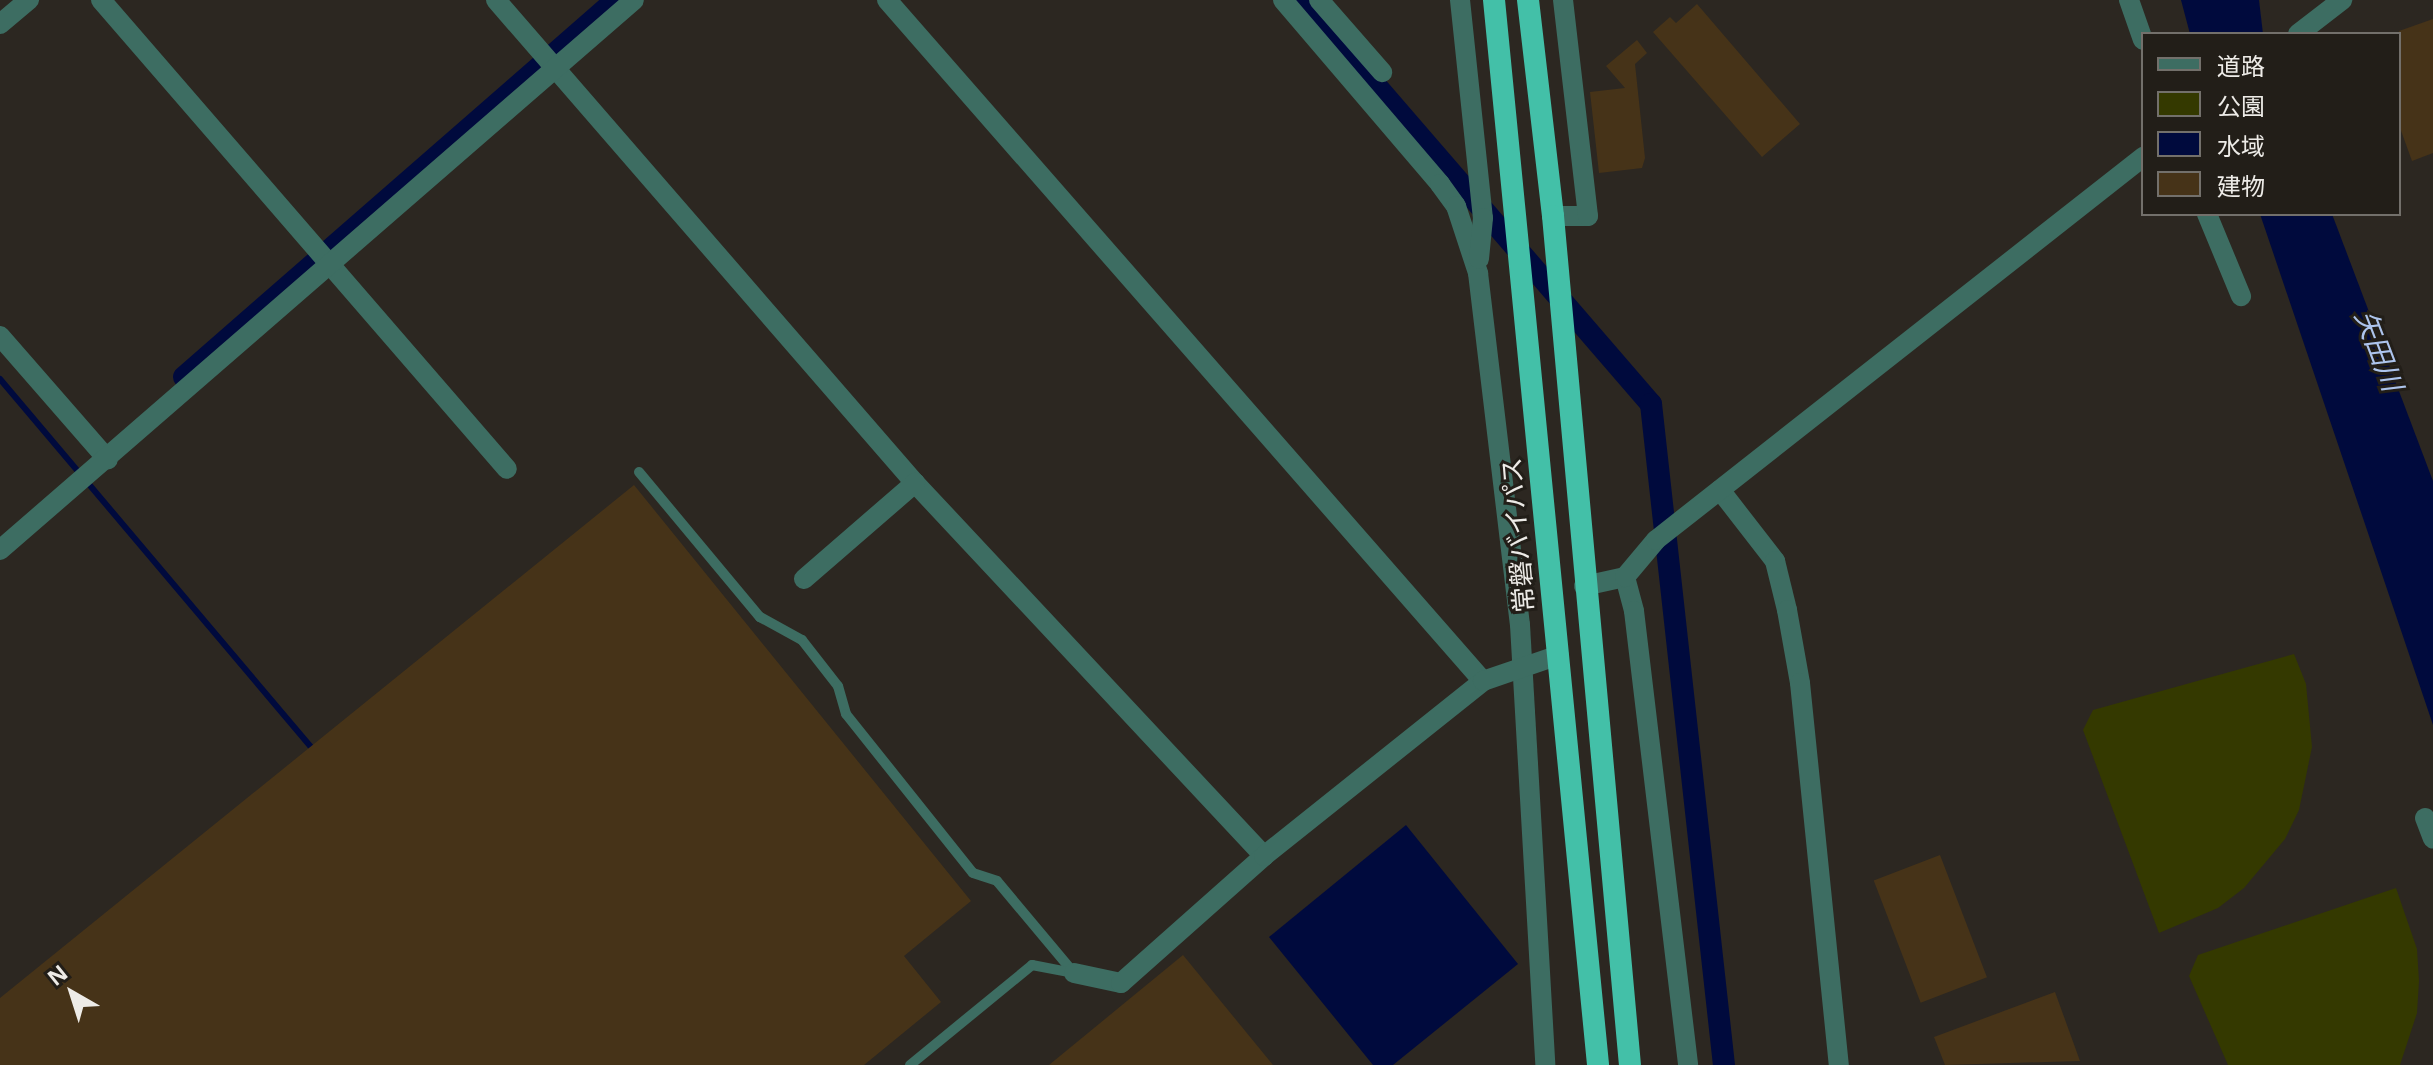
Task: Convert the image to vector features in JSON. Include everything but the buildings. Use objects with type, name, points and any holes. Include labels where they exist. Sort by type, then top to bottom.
[{"type":"highway","name":"常磐バイパス","points":[[1494,0],[1520,232],[1598,1065]]},
{"type":"highway","points":[[1528,0],[1553,216],[1584,586],[1630,1065]]},
{"type":"street","points":[[0,24],[29,0]]},
{"type":"street","points":[[101,0],[507,469]]},
{"type":"street","points":[[496,0],[915,483],[1264,856]]},
{"type":"street","points":[[0,550],[108,460],[634,0]]},
{"type":"street","points":[[887,0],[1483,681]]},
{"type":"street","points":[[1283,0],[1440,184],[1461,218],[1478,273],[1520,625],[1520,669],[1545,1065]]},
{"type":"street","points":[[1319,0],[1382,72]]},
{"type":"street","points":[[1460,0],[1483,218],[1478,273]]},
{"type":"street","points":[[1553,216],[1588,216],[1563,0]]},
{"type":"street","points":[[2129,0],[2141,34]]},
{"type":"street","points":[[2301,32],[2342,0]]},
{"type":"street","points":[[1584,586],[1625,577],[1656,540],[2141,159]]},
{"type":"street","points":[[2208,216],[2241,296]]},
{"type":"street","points":[[3,346],[108,460]]},
{"type":"street","points":[[804,579],[915,483]]},
{"type":"street","points":[[1720,490],[1775,561],[1787,610],[1800,683],[1839,1065]]},
{"type":"street","points":[[1625,577],[1633,600],[1688,1065]]},
{"type":"street","points":[[1074,973],[1121,983],[1264,856],[1483,681],[1559,655]]},
{"type":"street","points":[[2425,818],[2433,839]]},
{"type":"lane","points":[[639,472],[760,617],[802,640],[838,686],[846,714],[973,873],[997,881],[1074,973]]},
{"type":"lane","points":[[910,1065],[1032,965],[1074,973]]},
{"type":"green space","points":[[2294,654],[2306,684],[2312,747],[2299,810],[2285,839],[2244,888],[2218,908],[2159,933],[2083,730],[2093,710]]},
{"type":"green space","points":[[2396,888],[2417,949],[2419,981],[2417,1013],[2400,1065],[2228,1065],[2189,976],[2198,955]]},
{"type":"water","points":[[2181,0],[2259,0],[2263,32],[2189,32]]},
{"type":"water","name":"矢田川","points":[[2261,216],[2333,216],[2433,481],[2433,725]]},
{"type":"water","points":[[1406,825],[1518,964],[1393,1065],[1373,1065],[1269,937]]},
{"type":"waterway","points":[[184,377],[616,0]]},
{"type":"waterway","points":[[1302,0],[1651,404],[1724,1065]]},
{"type":"waterway","points":[[0,379],[315,752]]}]
